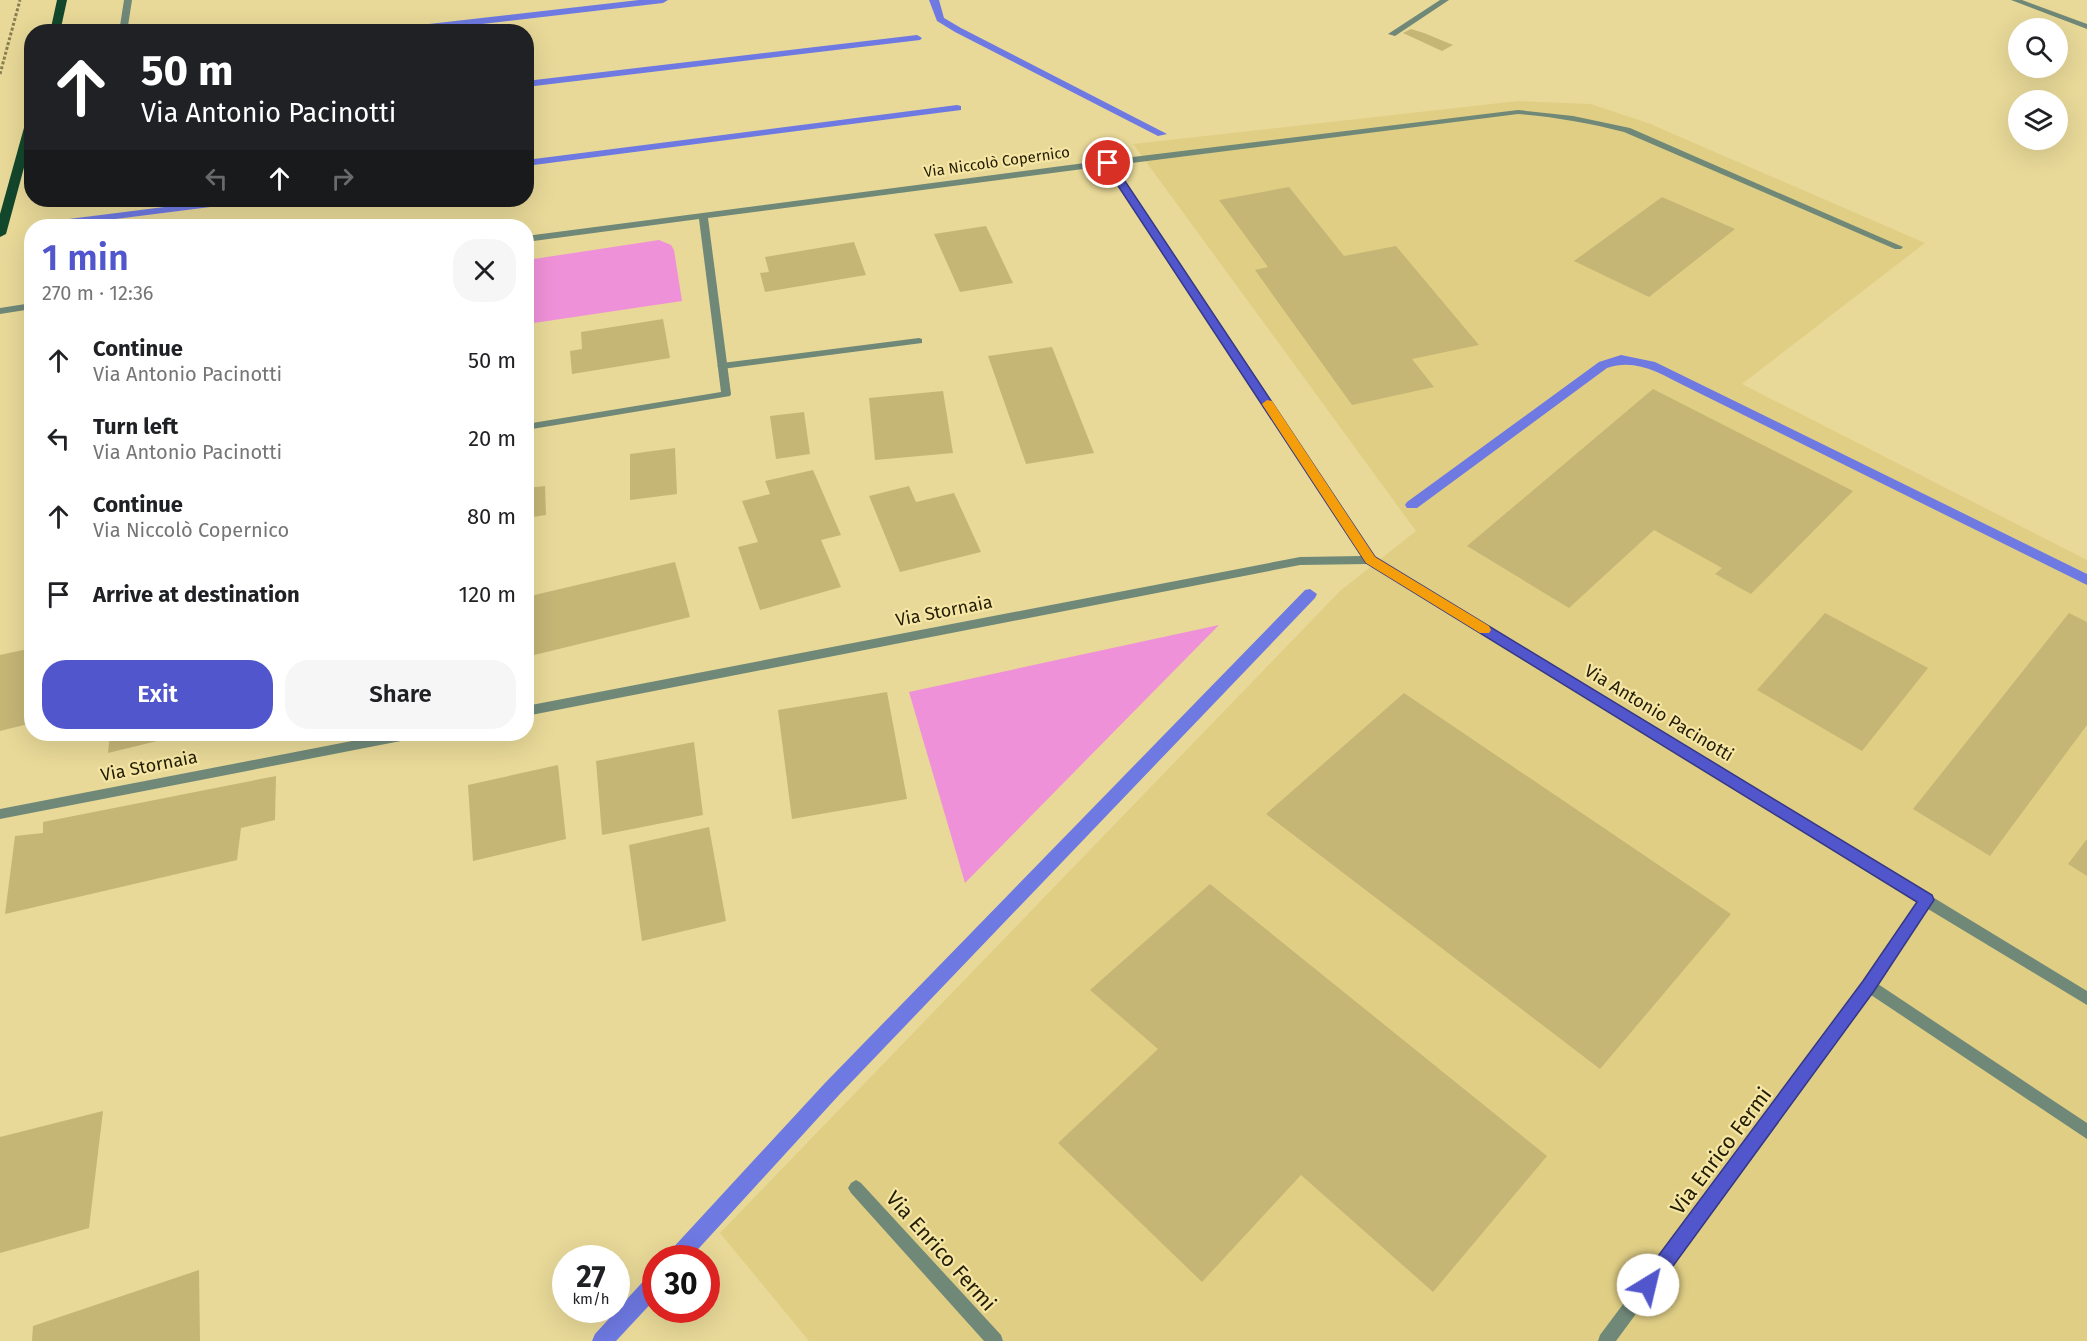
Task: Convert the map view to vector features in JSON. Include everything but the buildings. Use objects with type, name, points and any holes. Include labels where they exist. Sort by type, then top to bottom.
[{"type":"main road","points":[[57,24],[63,0]]},
{"type":"main road","points":[[0,234],[3,208],[24,142]]},
{"type":"street","points":[[124,24],[128,0]]},
{"type":"street","points":[[1392,34],[1445,0]]},
{"type":"street","points":[[2016,0],[2087,27]]},
{"type":"street","name":"Via Niccolò Copernico","points":[[534,238],[1518,112],[1558,114],[1627,130],[1898,247]]},
{"type":"street","points":[[1108,163],[1370,560]]},
{"type":"street","points":[[534,426],[726,394],[703,216]]},
{"type":"street","points":[[0,311],[24,307]]},
{"type":"street","points":[[722,366],[919,341]]},
{"type":"street","name":"Via Stornaia","points":[[534,709],[1300,561],[1370,560]]},
{"type":"street","name":"Via Antonio Pacinotti","points":[[1370,560],[2087,999]]},
{"type":"street","name":"Via Stornaia","points":[[0,814],[375,741]]},
{"type":"street","points":[[1927,900],[1869,986],[2087,1132]]},
{"type":"street","name":"Via Enrico Fermi","points":[[1606,1341],[1869,986]]},
{"type":"street","name":"Via Enrico Fermi","points":[[855,1188],[995,1341]]},
{"type":"path","points":[[0,74],[20,0]]},
{"type":"shaded area","points":[[1518,101],[1591,104],[1648,123],[1925,243],[1742,384],[2087,560],[2087,1341],[809,1341],[720,1233],[1340,591],[1416,531],[1133,144]]},
{"type":"shaded area","points":[[659,240],[671,245],[674,250],[682,301],[534,323],[534,259]]},
{"type":"shaded area","points":[[1219,625],[965,883],[909,692]]},
{"type":"waterway","points":[[454,24],[663,0]]},
{"type":"waterway","points":[[934,0],[940,19],[958,30],[1162,134]]},
{"type":"waterway","points":[[534,83],[917,38]]},
{"type":"waterway","points":[[534,162],[957,108]]},
{"type":"waterway","points":[[92,219],[187,207]]},
{"type":"waterway","points":[[1412,505],[1603,365],[1621,359],[1651,365],[1689,383],[2087,580]]},
{"type":"waterway","points":[[689,1245],[832,1089],[1310,594]]},
{"type":"waterway","points":[[602,1341],[642,1297]]},
{"type":"slow traffic","points":[[1267,404],[1370,560],[1485,630]]},
{"type":"route","points":[[1108,163],[1370,560],[1927,900],[1869,986],[1648,1285]]}]
